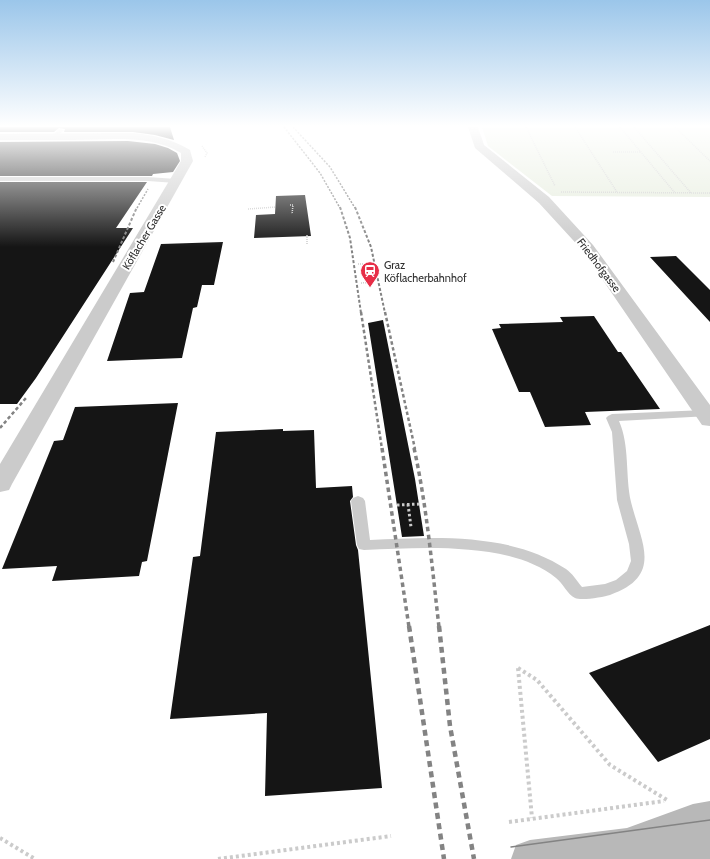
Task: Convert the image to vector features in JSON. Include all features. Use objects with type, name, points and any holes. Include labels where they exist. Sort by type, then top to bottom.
[{"type":"main road","points":[[626,847],[693,823],[710,820]]},
{"type":"main road","points":[[530,859],[626,847],[710,850]]},
{"type":"street","name":"Köflacher Gasse","points":[[0,484],[184,167]]},
{"type":"street","name":"Friedhofgasse","points":[[504,167],[544,200],[588,248],[708,417]]},
{"type":"lane","points":[[0,179],[148,179],[176,182]]},
{"type":"lane","points":[[358,501],[364,544],[446,544],[484,547],[506,551],[523,555],[563,573],[572,582],[579,593],[606,590],[614,588],[627,580],[633,574],[638,561],[636,544],[624,500],[618,432],[612,418],[708,417]]},
{"type":"path","points":[[546,167],[558,192],[710,193]]},
{"type":"path","points":[[601,167],[617,193]]},
{"type":"path","points":[[654,167],[675,193]]},
{"type":"path","points":[[669,167],[692,193]]},
{"type":"path","points":[[290,205],[293,205],[292,214]]},
{"type":"path","points":[[248,209],[276,207]]},
{"type":"path","points":[[307,235],[307,245]]},
{"type":"path","points":[[358,264],[371,264]]},
{"type":"path","points":[[366,271],[368,283]]},
{"type":"path","points":[[361,283],[375,282]]},
{"type":"path","points":[[408,504],[412,531]]},
{"type":"path","points":[[397,505],[420,504]]},
{"type":"path","points":[[532,818],[518,668],[536,680],[610,765],[667,800]]},
{"type":"path","points":[[509,822],[673,800]]},
{"type":"path","points":[[218,859],[391,836]]},
{"type":"path","points":[[0,838],[35,859]]},
{"type":"green space","points":[[515,167],[710,167],[710,197],[552,196]]},
{"type":"building","points":[[0,167],[176,167],[173,172],[153,174],[152,176],[0,176]]},
{"type":"building","points":[[0,182],[147,182],[116,228],[133,228],[36,378],[17,404],[0,404]]},
{"type":"building","points":[[305,195],[311,236],[254,238],[256,215],[275,214],[276,196]]},
{"type":"building","points":[[223,242],[214,285],[202,285],[197,307],[193,308],[182,358],[107,361],[130,293],[144,292],[161,244]]},
{"type":"building","points":[[676,256],[710,290],[710,322],[650,257]]},
{"type":"building","points":[[594,316],[618,352],[621,352],[660,409],[585,412],[591,425],[545,427],[530,392],[519,392],[492,329],[501,328],[499,324],[563,322],[560,317]]},
{"type":"building","points":[[383,320],[415,479],[424,536],[402,537],[368,323]]},
{"type":"building","points":[[178,403],[147,561],[142,562],[139,576],[52,581],[57,566],[2,569],[54,441],[63,440],[75,407]]},
{"type":"building","points":[[283,429],[283,431],[314,430],[316,488],[352,486],[353,497],[350,501],[358,550],[382,788],[265,796],[267,713],[170,719],[193,557],[200,556],[216,432]]},
{"type":"building","points":[[710,625],[710,739],[658,762],[589,673]]},
{"type":"tram line","points":[[511,847],[710,820]]},
{"type":"railway","points":[[315,167],[340,208]]},
{"type":"railway","points":[[330,167],[355,208]]},
{"type":"railway","points":[[137,208],[148,189]]},
{"type":"railway","points":[[113,262],[137,207]]},
{"type":"railway","points":[[340,207],[350,238],[361,313]]},
{"type":"railway","points":[[355,207],[371,247],[385,313]]},
{"type":"railway","points":[[361,312],[382,449]]},
{"type":"railway","points":[[385,312],[415,449]]},
{"type":"railway","points":[[0,428],[26,398]]},
{"type":"railway","points":[[382,448],[409,627]]},
{"type":"railway","points":[[414,448],[426,515],[439,627]]},
{"type":"railway","points":[[409,626],[444,859]]},
{"type":"railway","points":[[439,626],[450,726],[474,859]]},
{"type":"place","name":"Graz Köflacherbahnhof","points":[[370,288]]}]
